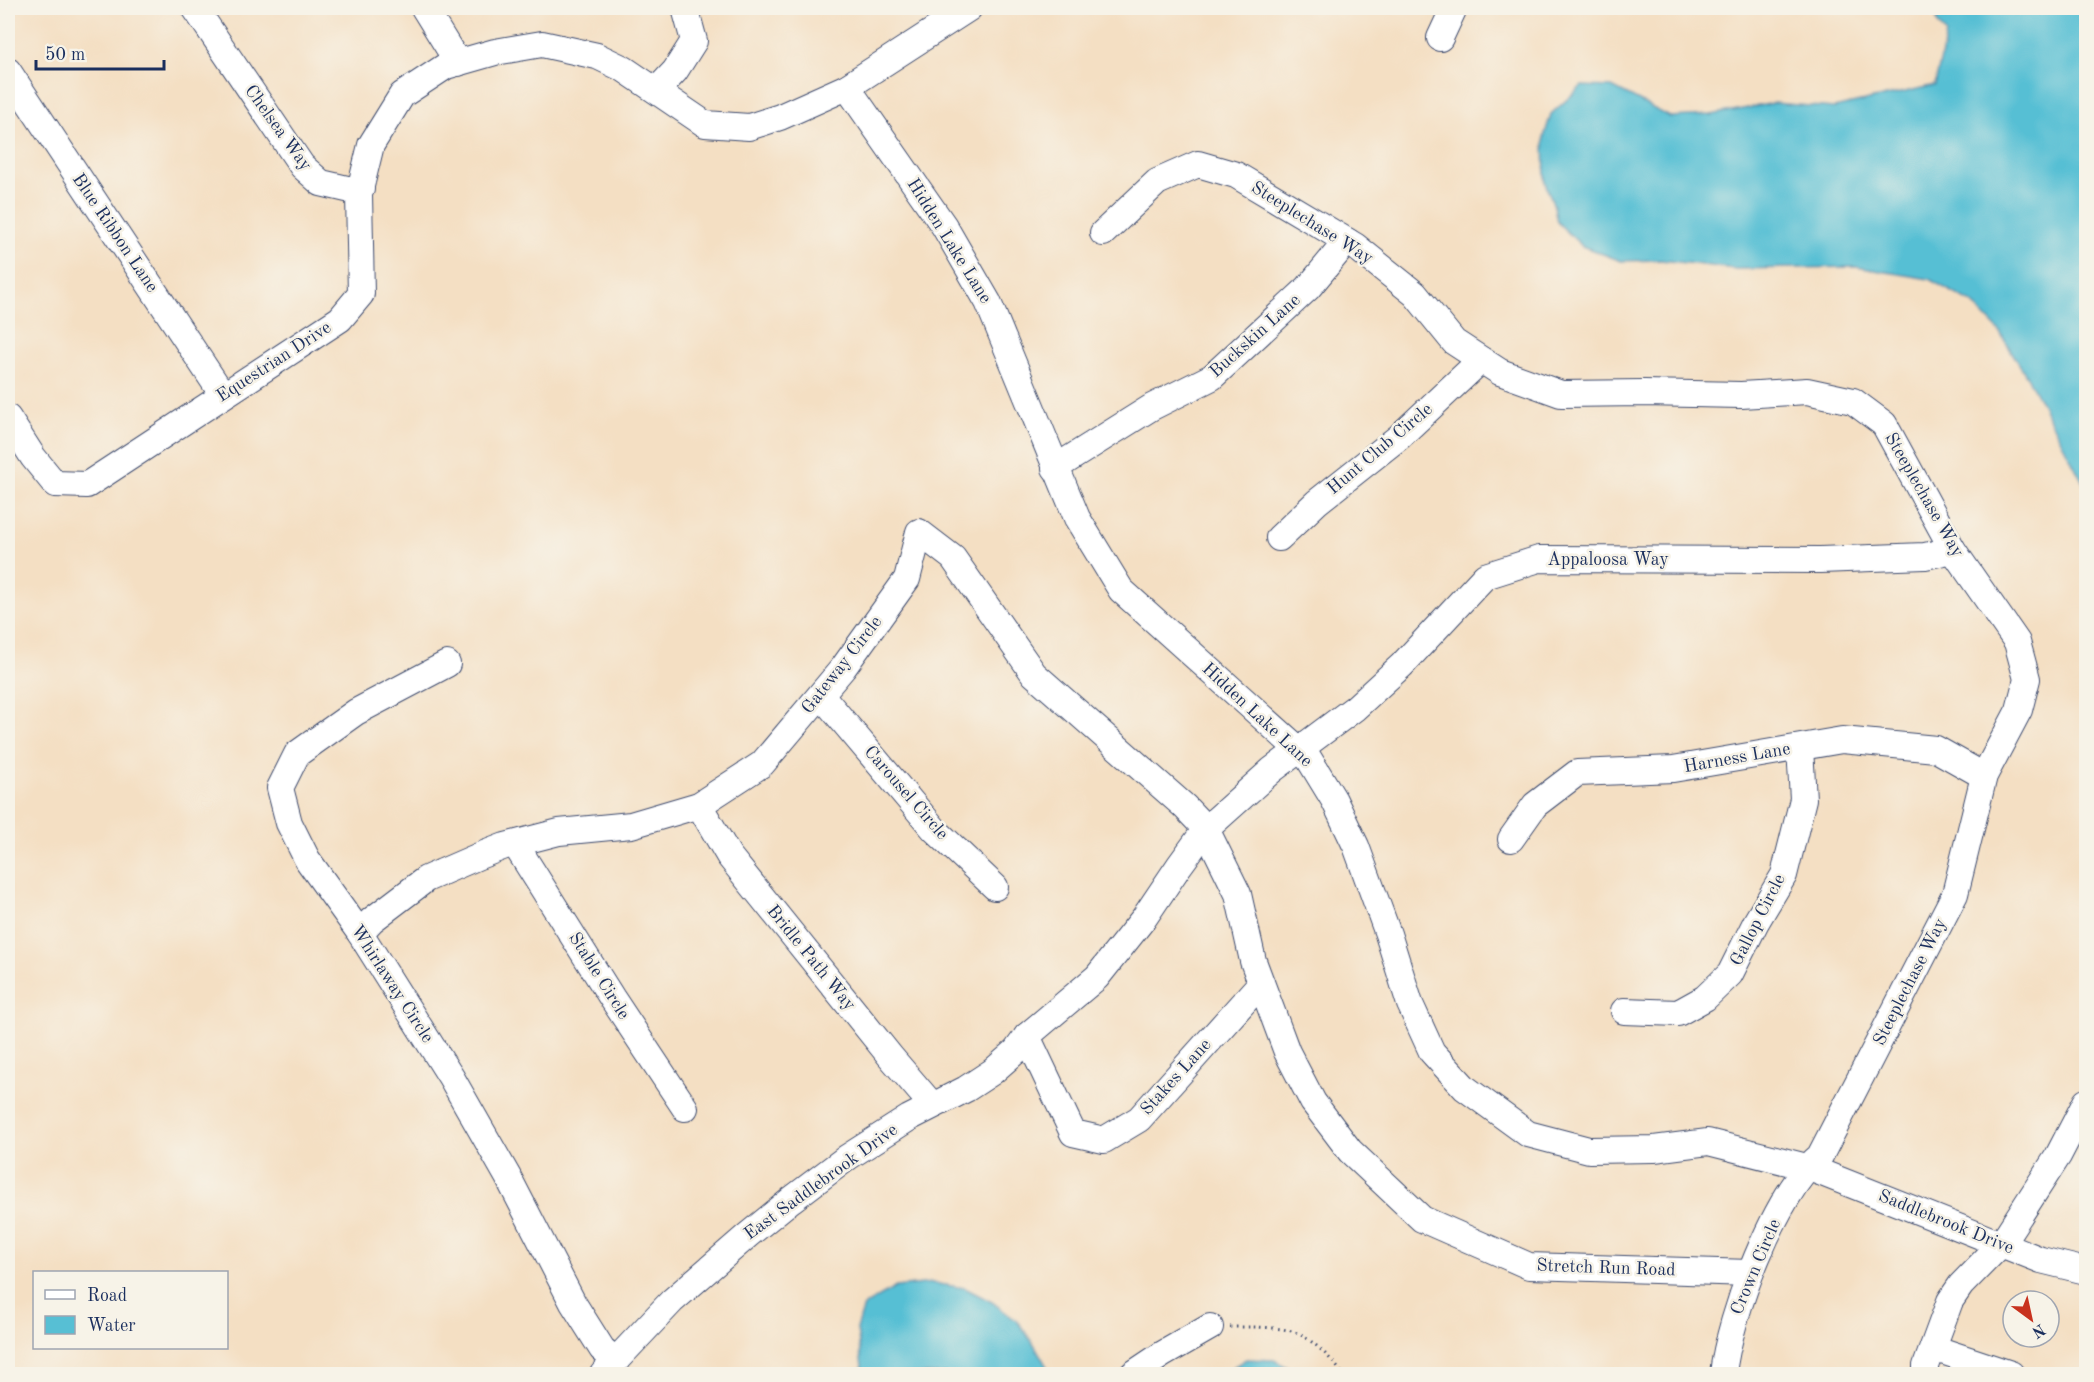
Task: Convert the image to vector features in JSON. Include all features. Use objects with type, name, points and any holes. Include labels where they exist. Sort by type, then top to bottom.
[{"type":"street","name":"Chelsea Way","points":[[195,8],[302,166],[321,183],[347,189],[361,189]]},
{"type":"street","points":[[423,8],[458,63]]},
{"type":"street","points":[[657,90],[675,70],[694,41],[685,8]]},
{"type":"street","name":"Equestrian Drive","points":[[8,418],[33,457],[55,484],[87,485],[340,319],[361,294],[361,189],[371,145],[402,95],[446,66],[495,52],[542,44],[597,56],[624,69],[705,124],[749,128],[780,117],[847,87],[969,8]]},
{"type":"street","points":[[1440,38],[1454,8]]},
{"type":"street","name":"Blue Ribbon Lane","points":[[8,71],[223,395]]},
{"type":"street","name":"Hidden Lake Lane","points":[[847,87],[944,226],[988,302],[1077,518],[1120,590],[1309,759],[1334,800],[1356,846],[1388,934],[1410,1004],[1432,1052],[1465,1089],[1528,1134],[1589,1150],[1654,1149],[1708,1142],[1807,1167]]},
{"type":"street","name":"Steeplechase Way","points":[[1103,233],[1157,182],[1198,164],[1236,176],[1347,242],[1414,294],[1454,342],[1500,372],[1561,394],[1741,395],[1807,391],[1853,401],[1884,424],[1953,550],[2017,642],[2027,679],[2019,710],[1984,776],[1955,894],[1820,1156],[1807,1167]]},
{"type":"street","name":"Buckskin Lane","points":[[1055,468],[1152,407],[1212,377],[1308,288],[1347,242]]},
{"type":"street","name":"Hunt Club Circle","points":[[1280,538],[1317,502],[1399,437],[1480,360]]},
{"type":"street","name":"Gateway Circle","points":[[360,933],[372,920],[426,879],[479,856],[559,832],[631,825],[699,806],[762,764],[843,668],[907,579],[919,532],[953,558],[1034,674],[1184,806],[1206,829]]},
{"type":"street","name":"Appaloosa Way","points":[[1298,749],[1355,708],[1402,665],[1485,576],[1496,572],[1539,560],[1820,560],[1925,556],[1953,550]]},
{"type":"street","name":"Whirlaway Circle","points":[[447,664],[356,712],[297,754],[280,789],[289,823],[307,859],[360,933],[451,1077],[508,1177],[573,1303],[602,1349],[610,1368]]},
{"type":"street","name":"Carousel Circle","points":[[821,695],[934,829],[995,887]]},
{"type":"street","name":"Harness Lane","points":[[1511,839],[1535,804],[1577,773],[1673,769],[1842,740],[1936,749],[1984,776]]},
{"type":"street","name":"Gallop Circle","points":[[1624,1011],[1678,1013],[1705,998],[1730,974],[1756,922],[1784,875],[1803,799],[1800,748]]},
{"type":"street","name":"East Saddlebrook Drive","points":[[610,1368],[672,1301],[756,1228],[848,1157],[909,1118],[966,1089],[992,1072],[1016,1051],[1027,1036],[1097,977],[1144,918],[1206,829],[1298,749]]},
{"type":"street","name":"Bridle Path Way","points":[[699,806],[729,856],[932,1105]]},
{"type":"street","name":"Stretch Run Road","points":[[1206,829],[1238,894],[1252,962],[1287,1052],[1313,1102],[1350,1151],[1422,1219],[1529,1266],[1750,1273]]},
{"type":"street","name":"Stable Circle","points":[[515,844],[612,998],[685,1108]]},
{"type":"street","name":"Stakes Lane","points":[[1027,1036],[1074,1133],[1104,1140],[1139,1119],[1261,983]]},
{"type":"street","points":[[1926,1374],[1926,1366],[1942,1318],[1961,1285],[2001,1244],[2076,1143],[2086,1102]]},
{"type":"street","name":"Saddlebrook Drive","points":[[1807,1167],[2041,1260],[2086,1271]]},
{"type":"street","name":"Crown Circle","points":[[1723,1374],[1725,1351],[1750,1273],[1778,1215],[1807,1167]]},
{"type":"street","points":[[1133,1374],[1210,1327]]},
{"type":"street","points":[[1933,1348],[2011,1374]]},
{"type":"path","points":[[1210,1327],[1254,1327],[1296,1332],[1327,1354],[1343,1374]]},
{"type":"water","points":[[1937,8],[2086,8],[2086,488],[2029,380],[1999,331],[1972,303],[1929,279],[1856,267],[1736,269],[1661,260],[1621,261],[1582,246],[1557,222],[1545,182],[1544,137],[1551,114],[1582,86],[1612,87],[1670,117],[1711,115],[1774,103],[1834,108],[1935,85],[1946,34],[1937,22]]},
{"type":"water","points":[[932,1283],[965,1288],[992,1302],[1018,1322],[1051,1374],[863,1374],[857,1329],[864,1306],[896,1287]]},
{"type":"water","points":[[1246,1359],[1274,1360],[1300,1374],[1222,1374]]}]
